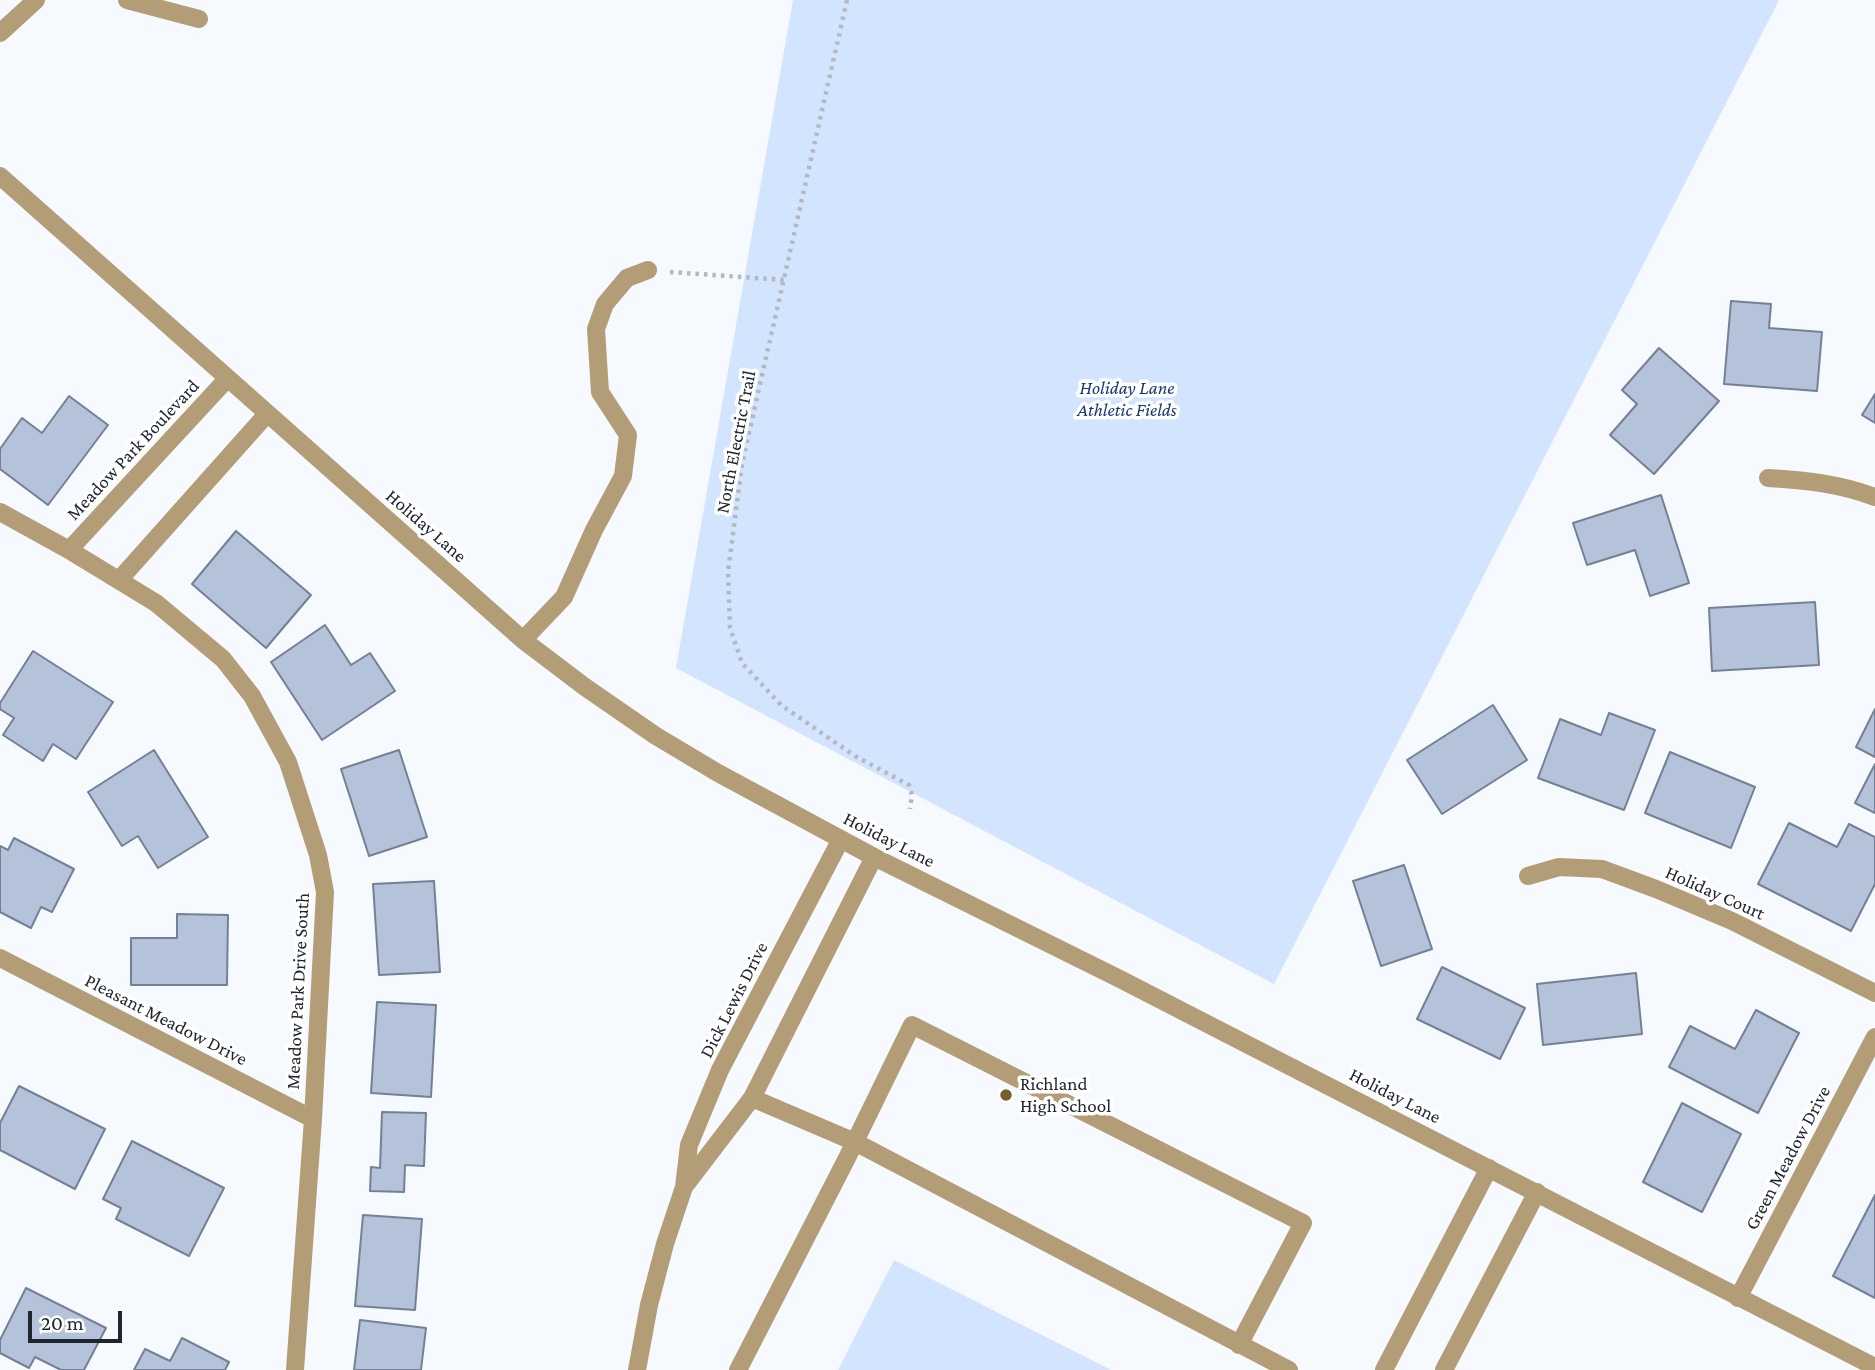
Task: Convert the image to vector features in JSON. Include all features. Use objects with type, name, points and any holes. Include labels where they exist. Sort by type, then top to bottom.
[{"type":"street","points":[[0,33],[36,0]]},
{"type":"street","points":[[127,0],[199,19]]},
{"type":"street","name":"Holiday Lane","points":[[0,176],[523,640],[584,687],[656,736],[718,773],[874,857],[1118,978],[1875,1367]]},
{"type":"street","points":[[523,640],[564,597],[594,530],[624,476],[628,435],[600,392],[596,329],[605,304],[627,278],[648,270]]},
{"type":"street","name":"Meadow Park Boulevard","points":[[69,550],[227,379]]},
{"type":"street","points":[[119,580],[267,414]]},
{"type":"street","points":[[1768,478],[1817,481],[1854,489],[1875,498]]},
{"type":"street","name":"Meadow Park Drive South","points":[[0,512],[156,603],[223,659],[252,696],[288,762],[318,855],[325,892],[313,1119],[295,1370]]},
{"type":"street","name":"Dick Lewis Drive","points":[[637,1370],[649,1305],[684,1187],[689,1145],[720,1070],[841,839]]},
{"type":"street","name":"Dick Lewis Drive","points":[[684,1187],[752,1098],[874,857]]},
{"type":"street","name":"Holiday Court","points":[[1528,876],[1559,867],[1602,869],[1732,921],[1875,993]]},
{"type":"street","name":"Pleasant Meadow Drive","points":[[0,958],[313,1119]]},
{"type":"street","points":[[738,1370],[912,1025],[1303,1223],[1238,1345]]},
{"type":"street","name":"Green Meadow Drive","points":[[1738,1298],[1875,1037]]},
{"type":"street","points":[[752,1098],[855,1142],[1289,1370]]},
{"type":"street","points":[[1384,1370],[1489,1168]]},
{"type":"street","points":[[1444,1370],[1537,1192]]},
{"type":"path","name":"North Electric Trail","points":[[847,0],[742,464],[728,572],[730,628],[742,663],[781,705],[855,756],[909,785],[912,795],[910,809]]},
{"type":"path","points":[[648,270],[785,280]]},
{"type":"green space","name":"Holiday Lane Athletic Fields","points":[[793,0],[1779,0],[1274,984],[676,668]]},
{"type":"green space","points":[[894,1260],[1111,1370],[838,1370]]},
{"type":"building","points":[[1731,301],[1771,304],[1769,328],[1822,332],[1817,391],[1724,384]]},
{"type":"building","points":[[1659,348],[1719,401],[1654,474],[1610,435],[1637,404],[1622,390]]},
{"type":"building","points":[[1875,394],[1875,423],[1862,415]]},
{"type":"building","points":[[69,396],[108,425],[48,505],[0,469],[0,449],[22,418],[42,433]]},
{"type":"building","points":[[1661,495],[1689,583],[1650,596],[1635,550],[1587,565],[1573,523]]},
{"type":"building","points":[[236,531],[311,595],[266,648],[192,584]]},
{"type":"building","points":[[1815,602],[1819,665],[1712,671],[1709,608]]},
{"type":"building","points":[[325,625],[351,665],[370,653],[395,691],[322,740],[271,662]]},
{"type":"building","points":[[33,651],[113,702],[76,759],[53,744],[43,761],[3,735],[14,718],[0,709],[0,703]]},
{"type":"building","points":[[1493,705],[1527,760],[1442,814],[1407,760]]},
{"type":"building","points":[[1875,709],[1875,757],[1856,747]]},
{"type":"building","points":[[1609,713],[1655,730],[1624,810],[1538,778],[1560,719],[1601,735]]},
{"type":"building","points":[[154,750],[208,837],[158,868],[138,836],[122,846],[88,792]]},
{"type":"building","points":[[399,750],[427,837],[369,856],[341,769]]},
{"type":"building","points":[[1670,752],[1755,787],[1731,848],[1645,813]]},
{"type":"building","points":[[1875,764],[1875,813],[1855,803]]},
{"type":"building","points":[[1789,823],[1837,847],[1849,824],[1875,837],[1875,884],[1851,931],[1758,884]]},
{"type":"building","points":[[14,838],[74,869],[52,912],[41,907],[31,928],[0,912],[0,846],[8,850]]},
{"type":"building","points":[[1404,865],[1432,949],[1381,966],[1353,881]]},
{"type":"building","points":[[434,881],[440,972],[379,975],[373,884]]},
{"type":"building","points":[[177,914],[228,915],[227,985],[131,985],[131,938],[177,938]]},
{"type":"building","points":[[1442,967],[1525,1008],[1500,1059],[1417,1019]]},
{"type":"building","points":[[1636,973],[1642,1034],[1543,1045],[1537,984]]},
{"type":"building","points":[[377,1002],[436,1005],[431,1097],[371,1093]]},
{"type":"building","points":[[1756,1010],[1799,1033],[1758,1113],[1669,1067],[1690,1026],[1735,1049]]},
{"type":"building","points":[[19,1086],[105,1129],[75,1189],[0,1150],[0,1123]]},
{"type":"building","points":[[1682,1103],[1741,1134],[1702,1212],[1643,1182]]},
{"type":"building","points":[[382,1112],[426,1113],[424,1166],[405,1165],[404,1192],[370,1191],[371,1167],[380,1168]]},
{"type":"building","points":[[132,1141],[224,1188],[189,1256],[116,1219],[121,1208],[103,1199]]},
{"type":"building","points":[[1875,1195],[1875,1298],[1833,1276]]},
{"type":"building","points":[[363,1215],[422,1219],[415,1310],[355,1306]]},
{"type":"building","points":[[26,1288],[106,1328],[84,1370],[61,1370],[35,1357],[29,1368],[0,1353],[0,1340]]},
{"type":"building","points":[[360,1320],[426,1328],[421,1370],[354,1370]]},
{"type":"building","points":[[182,1338],[229,1362],[225,1370],[134,1370],[145,1349],[170,1361]]},
{"type":"place","name":"Richland High School","points":[[1006,1095]]}]
